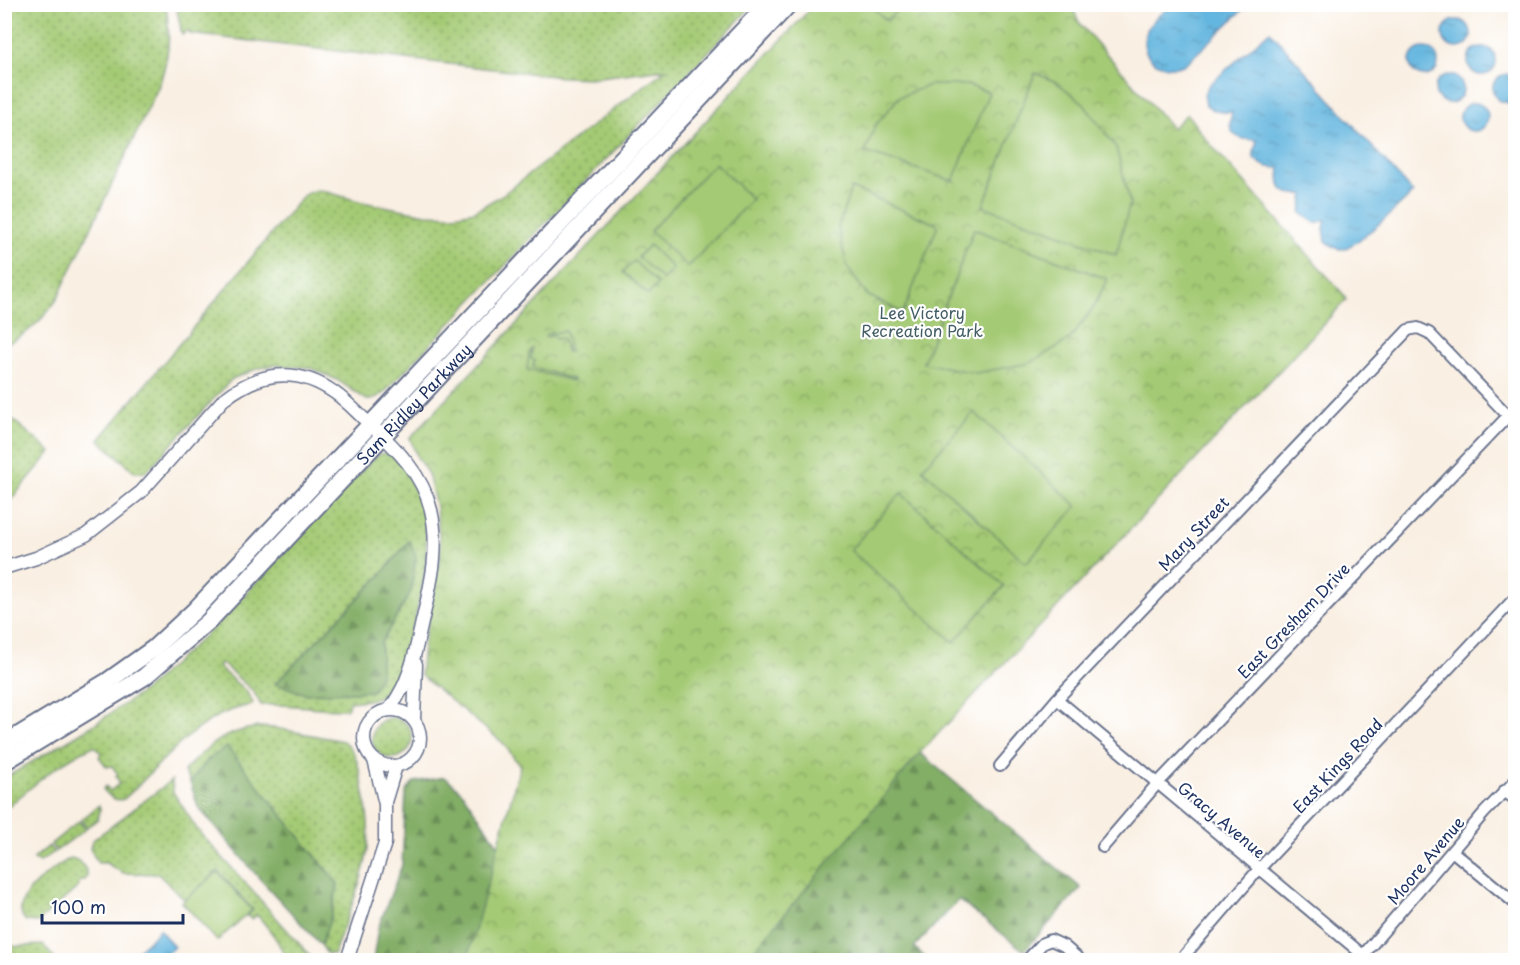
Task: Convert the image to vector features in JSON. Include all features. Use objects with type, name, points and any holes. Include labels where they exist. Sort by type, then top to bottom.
[{"type":"main road","name":"Sam Ridley Parkway","points":[[4,762],[144,677],[209,621],[376,430],[768,4]]},
{"type":"main road","name":"Sam Ridley Parkway","points":[[4,744],[108,681],[153,649],[195,610],[376,430],[789,4]]},
{"type":"main road","points":[[4,768],[33,746]]},
{"type":"street","name":"Mary Street","points":[[1000,766],[1057,699],[1396,340],[1414,328],[1423,329],[1429,333],[1512,420]]},
{"type":"street","points":[[4,568],[36,558],[86,536],[141,492],[223,400],[252,381],[288,374],[307,378],[334,392],[403,456],[424,490],[433,519],[436,556],[416,651],[402,690],[389,710],[373,718],[365,732],[366,747],[374,760],[385,804],[386,836],[383,852],[347,960]]},
{"type":"street","name":"East Gresham Drive","points":[[1103,847],[1157,784],[1512,420]]},
{"type":"street","name":"East Kings Road","points":[[1184,956],[1259,869],[1515,597]]},
{"type":"street","points":[[414,720],[416,651]]},
{"type":"street","name":"Gracy Avenue","points":[[1057,699],[1363,959]]},
{"type":"street","points":[[374,760],[388,766],[396,766],[409,761],[420,746],[419,728],[414,720],[407,714],[389,710]]},
{"type":"street","points":[[385,804],[396,766]]},
{"type":"street","name":"Moore Avenue","points":[[1363,959],[1452,851],[1515,780]]},
{"type":"street","points":[[1504,791],[1515,800]]},
{"type":"street","points":[[1452,851],[1515,904]]},
{"type":"street","points":[[1027,960],[1043,943],[1051,940],[1064,946],[1080,960]]},
{"type":"green space","points":[[5,4],[166,5],[169,37],[165,67],[158,88],[56,301],[34,326],[5,344]]},
{"type":"green space","points":[[176,4],[753,5],[383,394],[367,400],[337,380],[311,368],[274,365],[256,369],[232,379],[147,471],[135,472],[99,440],[303,196],[320,190],[362,202],[426,214],[454,215],[475,211],[502,195],[666,69],[591,78],[562,77],[190,34],[189,30],[182,35]]},
{"type":"green space","name":"Lee Victory Recreation Park","points":[[814,5],[1071,5],[1080,24],[1172,128],[1187,114],[1204,137],[1346,300],[920,753],[746,960],[467,960],[520,766],[503,743],[420,675],[423,646],[441,553],[436,507],[428,474],[417,457],[410,438]]},
{"type":"green space","points":[[870,5],[904,5],[886,20]]},
{"type":"green space","points":[[1035,73],[1056,82],[1082,102],[1116,147],[1130,203],[1116,255],[983,206]]},
{"type":"green space","points":[[929,85],[967,85],[989,92],[953,181],[865,152],[875,126],[899,97]]},
{"type":"green space","points":[[715,163],[752,199],[688,267],[650,231]]},
{"type":"green space","points":[[851,188],[938,225],[903,313],[867,295],[847,267],[838,228]]},
{"type":"green space","points":[[974,229],[1107,279],[1094,307],[1069,340],[1030,363],[976,373],[923,363]]},
{"type":"green space","points":[[649,245],[673,268],[663,280],[638,257]]},
{"type":"green space","points":[[634,261],[658,284],[648,295],[623,272]]},
{"type":"green space","points":[[565,331],[570,351],[567,352],[562,338],[545,337],[547,334]]},
{"type":"green space","points":[[532,349],[531,359],[535,360],[533,367],[573,379],[573,381],[527,369],[529,353]]},
{"type":"green space","points":[[974,412],[1077,506],[1026,563],[922,469]]},
{"type":"green space","points":[[5,413],[51,452],[5,507]]},
{"type":"green space","points":[[386,453],[398,461],[408,476],[421,505],[426,531],[423,583],[399,686],[391,686],[383,695],[373,699],[349,702],[346,709],[261,705],[253,691],[221,663],[218,667],[246,691],[252,705],[232,710],[197,729],[124,799],[115,799],[103,789],[106,786],[110,791],[120,783],[116,777],[118,774],[112,766],[107,767],[99,757],[101,753],[94,746],[59,766],[5,809],[5,778],[90,727],[145,690],[215,626],[371,461],[380,454]]},
{"type":"green space","points":[[901,493],[1004,586],[954,642],[850,550]]},
{"type":"green space","points":[[409,541],[416,556],[411,592],[381,643],[381,674],[372,691],[306,694],[275,684],[380,576]]},
{"type":"green space","points":[[392,718],[406,724],[412,738],[406,752],[392,758],[378,752],[372,738],[378,724]]},
{"type":"green space","points":[[258,727],[343,741],[351,749],[356,759],[366,806],[368,847],[359,886],[334,954],[327,954],[321,945],[331,916],[338,884],[209,759],[190,782],[184,771],[216,742],[234,733]]},
{"type":"green space","points":[[227,747],[338,884],[331,916],[321,945],[198,807],[190,782],[209,759]]},
{"type":"green space","points":[[920,753],[1081,888],[1024,951],[959,900],[914,947],[928,960],[373,960],[378,928],[402,865],[406,792],[414,782],[445,777],[462,792],[498,845]]},
{"type":"green space","points":[[172,780],[173,792],[197,829],[314,960],[286,960],[281,947],[270,931],[257,915],[252,919],[247,916],[253,910],[218,871],[185,900],[158,874],[123,873],[106,863],[98,863],[90,849],[92,841]]},
{"type":"green space","points":[[99,805],[98,819],[87,827],[81,820]]},
{"type":"green space","points":[[79,821],[86,829],[56,851],[51,844]]},
{"type":"green space","points":[[49,846],[54,852],[40,862],[33,859]]},
{"type":"green space","points":[[71,858],[82,864],[87,877],[38,922],[26,921],[21,913],[22,904],[34,885]]},
{"type":"green space","points":[[218,872],[252,910],[217,941],[182,902]]},
{"type":"green space","points":[[43,945],[56,960],[5,960],[5,947]]},
{"type":"water","points":[[1172,5],[1247,5],[1187,62],[1176,67],[1168,67],[1149,57],[1144,44],[1149,26]]},
{"type":"water","points":[[1457,20],[1467,24],[1471,34],[1467,44],[1457,48],[1447,44],[1443,34],[1447,24]]},
{"type":"water","points":[[1270,31],[1413,193],[1378,225],[1349,247],[1337,248],[1326,241],[1324,228],[1326,220],[1315,223],[1301,213],[1304,194],[1291,194],[1283,190],[1279,181],[1280,168],[1265,166],[1253,157],[1257,140],[1243,139],[1231,131],[1232,112],[1218,112],[1206,105],[1204,94],[1209,85]]},
{"type":"water","points":[[1482,47],[1492,51],[1496,61],[1492,71],[1482,75],[1472,71],[1468,61],[1472,51]]},
{"type":"water","points":[[1424,48],[1434,52],[1438,62],[1434,72],[1424,76],[1414,72],[1410,62],[1414,52]]},
{"type":"water","points":[[1508,74],[1515,77],[1515,99],[1507,103],[1498,100],[1493,87],[1499,77]]},
{"type":"water","points":[[1449,75],[1459,79],[1463,89],[1459,99],[1449,103],[1439,99],[1435,89],[1439,79]]},
{"type":"water","points":[[1474,103],[1484,107],[1488,117],[1484,127],[1474,131],[1464,127],[1460,117],[1464,107]]},
{"type":"water","points":[[159,929],[174,947],[159,960],[141,960],[134,954]]}]
